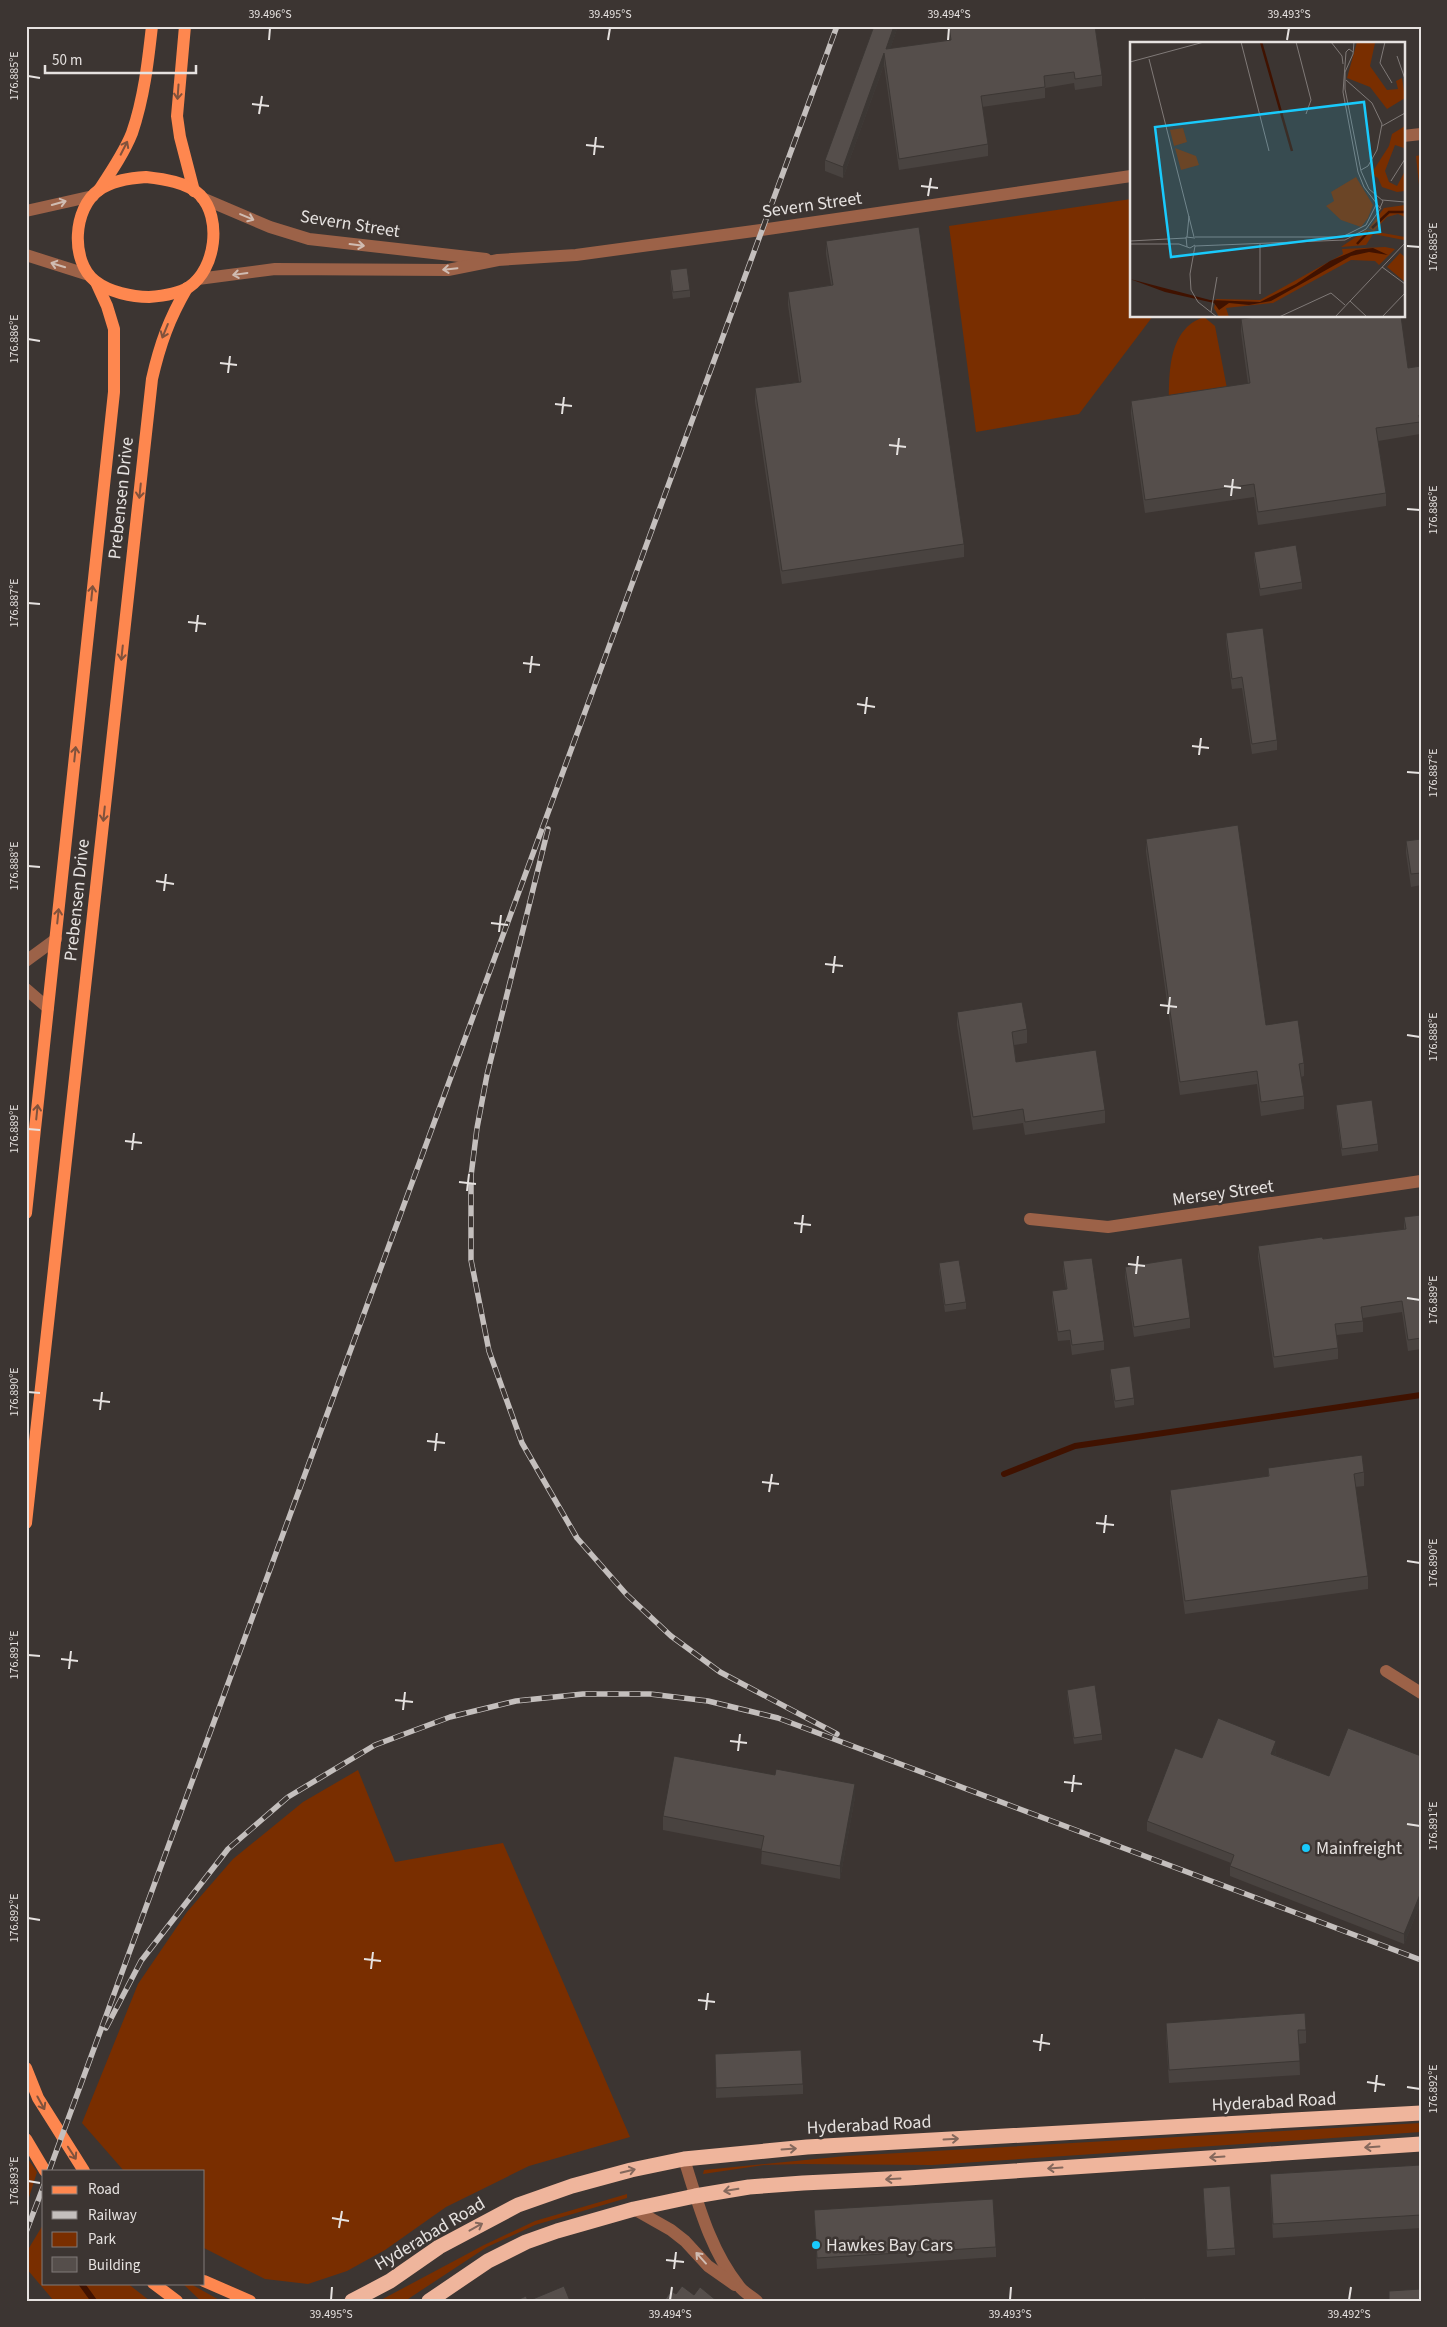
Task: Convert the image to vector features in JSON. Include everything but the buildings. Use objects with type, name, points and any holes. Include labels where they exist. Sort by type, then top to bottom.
[{"type":"highway","name":"Hyderabad Road","points":[[352,2301],[390,2281],[439,2247],[518,2205],[572,2186],[631,2170],[684,2159],[752,2151],[1421,2113]]},
{"type":"highway","points":[[429,2301],[488,2261],[526,2242],[634,2209],[749,2187],[918,2178],[1421,2144]]},
{"type":"main road","points":[[152,26],[143,94],[131,134],[117,163],[82,214],[78,235],[81,256],[93,278],[121,293],[148,297],[175,293],[188,288],[198,279],[210,257],[213,235],[208,209],[198,195],[180,138],[177,116],[185,26]]},
{"type":"main road","points":[[96,193],[122,180],[146,177],[171,181],[198,195]]},
{"type":"main road","name":"Prebensen Drive","points":[[26,1213],[114,392],[114,329],[108,306],[93,278]]},
{"type":"main road","name":"Prebensen Drive","points":[[26,1523],[152,379],[160,343],[172,314],[188,288]]},
{"type":"main road","points":[[26,2068],[38,2098],[83,2170]]},
{"type":"main road","points":[[26,2140],[44,2170]]},
{"type":"main road","points":[[205,2281],[250,2301]]},
{"type":"main road","points":[[154,2284],[177,2301]]},
{"type":"street","points":[[1404,136],[1421,134]]},
{"type":"street","name":"Severn Street","points":[[198,279],[275,269],[448,270],[498,260],[576,254],[752,231],[1130,176]]},
{"type":"street","points":[[26,211],[96,193]]},
{"type":"street","name":"Severn Street","points":[[198,195],[270,227],[309,239],[498,260]]},
{"type":"street","points":[[26,255],[93,278]]},
{"type":"street","points":[[26,962],[56,939]]},
{"type":"street","points":[[26,988],[48,1008]]},
{"type":"street","name":"Mersey Street","points":[[1030,1219],[1108,1227],[1421,1181]]},
{"type":"street","points":[[1386,1671],[1421,1693]]},
{"type":"street","points":[[684,2159],[717,2251],[740,2288]]},
{"type":"street","points":[[634,2209],[671,2230],[685,2241],[708,2266],[757,2301]]},
{"type":"green space","points":[[1421,155],[1421,204],[1416,156]]},
{"type":"green space","points":[[1130,199],[1130,318],[1151,318],[1079,414],[976,432],[949,226]]},
{"type":"green space","points":[[1205,318],[1215,326],[1229,399],[1169,408],[1170,368],[1173,355],[1183,332],[1192,323]]},
{"type":"green space","points":[[358,1770],[395,1862],[503,1843],[630,2137],[529,2166],[446,2207],[385,2250],[347,2271],[308,2284],[265,2279],[205,2249],[205,2170],[123,2170],[82,2123],[138,1984],[187,1912],[233,1859],[303,1802]]},
{"type":"green space","points":[[1421,2123],[1421,2132],[932,2165],[764,2165],[703,2174],[704,2170],[846,2156]]},
{"type":"green space","points":[[26,2156],[37,2172],[26,2207]]},
{"type":"green space","points":[[627,2194],[627,2198],[535,2225],[487,2247],[405,2301],[379,2301],[484,2245],[535,2221]]},
{"type":"green space","points":[[42,2226],[42,2284],[128,2284],[150,2301],[54,2301],[26,2268],[26,2253]]},
{"type":"green space","points":[[183,2284],[191,2284],[221,2301],[201,2301]]},
{"type":"waterway","points":[[1004,1474],[1075,1446],[1421,1395]]},
{"type":"waterway","points":[[82,2284],[94,2301]]},
{"type":"railway","points":[[49,2170],[837,26]]},
{"type":"railway","points":[[548,829],[487,1075],[477,1128],[471,1176],[471,1260],[489,1351],[522,1443],[577,1538],[627,1595],[671,1636],[720,1672],[837,1734]]},
{"type":"railway","points":[[106,2028],[141,1961],[228,1849],[288,1797],[375,1745],[450,1717],[516,1701],[583,1694],[650,1694],[708,1701],[778,1718],[1421,1960]]},
{"type":"railway","points":[[26,2232],[42,2190]]},
{"type":"place","name":"Mainfreight","points":[[1306,1848]]},
{"type":"place","name":"Hawkes Bay Cars","points":[[816,2245]]}]
